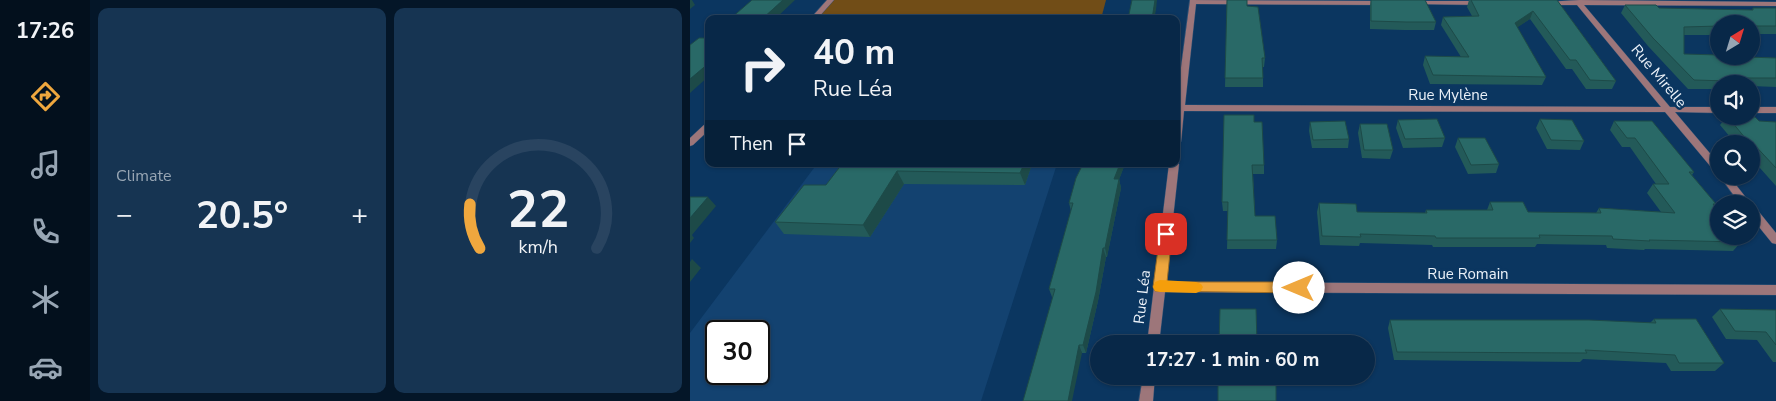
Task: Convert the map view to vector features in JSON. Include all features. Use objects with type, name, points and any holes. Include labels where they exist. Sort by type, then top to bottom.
[{"type":"street","points":[[817,15],[831,0]]},
{"type":"street","points":[[1180,93],[1192,1],[1391,3]]},
{"type":"street","name":"Rue Mirelle","points":[[1578,2],[1710,160]]},
{"type":"street","points":[[1401,3],[1490,3]]},
{"type":"street","points":[[1540,3],[1776,4]]},
{"type":"street","name":"Rue Mylène","points":[[1180,108],[1710,110]]},
{"type":"street","points":[[1760,110],[1776,110]]},
{"type":"street","points":[[690,143],[705,129]]},
{"type":"street","name":"Rue Léa","points":[[1154,335],[1174,167]]},
{"type":"street","points":[[1730,185],[1739,195]]},
{"type":"street","points":[[1760,221],[1776,240]]},
{"type":"street","name":"Rue Romain","points":[[1160,287],[1776,290]]},
{"type":"street","points":[[1146,401],[1148,385]]},
{"type":"shaded area","points":[[831,0],[1106,0],[1102,15],[817,15]]},
{"type":"shaded area","points":[[815,167],[1056,167],[981,401],[690,401],[690,333]]},
{"type":"building","points":[[752,0],[783,0],[766,15],[735,15]]},
{"type":"building","points":[[1132,0],[1155,0],[1153,15],[1129,15]]},
{"type":"building","points":[[1227,0],[1247,0],[1247,6],[1258,7],[1265,58],[1262,58],[1263,78],[1225,78]]},
{"type":"building","points":[[1371,0],[1425,0],[1436,22],[1371,21]]},
{"type":"building","points":[[1471,0],[1557,0],[1616,81],[1590,80],[1576,60],[1570,60],[1533,11],[1515,23],[1546,77],[1433,75],[1425,56],[1469,57],[1443,17],[1479,16]]},
{"type":"building","points":[[1625,5],[1656,5],[1659,8],[1753,10],[1753,8],[1776,8],[1776,26],[1760,26],[1760,15],[1710,15],[1710,26],[1684,27],[1684,54],[1710,55],[1710,65],[1760,65],[1760,57],[1776,58],[1776,78],[1760,78],[1760,75],[1710,75],[1710,80],[1694,80],[1653,38]]},
{"type":"building","points":[[699,38],[705,38],[705,66],[690,79],[690,45]]},
{"type":"building","points":[[1224,115],[1254,115],[1254,122],[1262,122],[1264,165],[1252,165],[1255,216],[1275,216],[1277,240],[1227,240],[1228,202],[1222,202]]},
{"type":"building","points":[[1437,119],[1445,138],[1405,139],[1398,120]]},
{"type":"building","points":[[1540,119],[1572,120],[1584,141],[1551,140]]},
{"type":"building","points":[[1345,121],[1349,139],[1313,140],[1310,122]]},
{"type":"building","points":[[1614,121],[1652,121],[1694,172],[1689,172],[1710,197],[1710,241],[1613,239],[1612,236],[1539,235],[1540,238],[1436,238],[1435,236],[1360,234],[1361,237],[1322,236],[1319,203],[1356,204],[1357,212],[1427,213],[1426,210],[1493,210],[1490,202],[1523,202],[1528,212],[1601,213],[1599,208],[1675,213],[1653,184],[1669,184],[1635,138],[1627,138]]},
{"type":"building","points":[[1760,121],[1776,122],[1776,168],[1760,151],[1760,135],[1743,135],[1734,125],[1760,125]]},
{"type":"building","points":[[1360,124],[1387,124],[1393,150],[1364,150]]},
{"type":"building","points":[[1458,138],[1485,138],[1499,164],[1471,165]]},
{"type":"building","points":[[840,167],[1023,167],[1020,173],[897,171],[863,225],[775,222],[804,185],[826,185]]},
{"type":"building","points":[[1082,167],[1119,167],[1114,179],[1119,179],[1105,248],[1103,248],[1096,292],[1083,345],[1079,345],[1068,401],[1023,401],[1055,289],[1049,289],[1073,203],[1069,203],[1076,178]]},
{"type":"building","points":[[690,197],[708,197],[690,218]]},
{"type":"building","points":[[1220,309],[1256,309],[1257,335],[1219,335]]},
{"type":"building","points":[[1720,309],[1776,310],[1776,345],[1766,332],[1735,331]]},
{"type":"building","points":[[1654,319],[1696,319],[1724,363],[1679,363],[1675,355],[1585,350],[1587,353],[1397,352],[1390,320],[1589,320],[1656,323]]},
{"type":"building","points":[[1218,385],[1276,385],[1276,401],[1218,401]]},
{"type":"slow traffic","points":[[1160,286],[1196,287]]},
{"type":"route","points":[[1166,234],[1160,287],[1299,288]]}]
